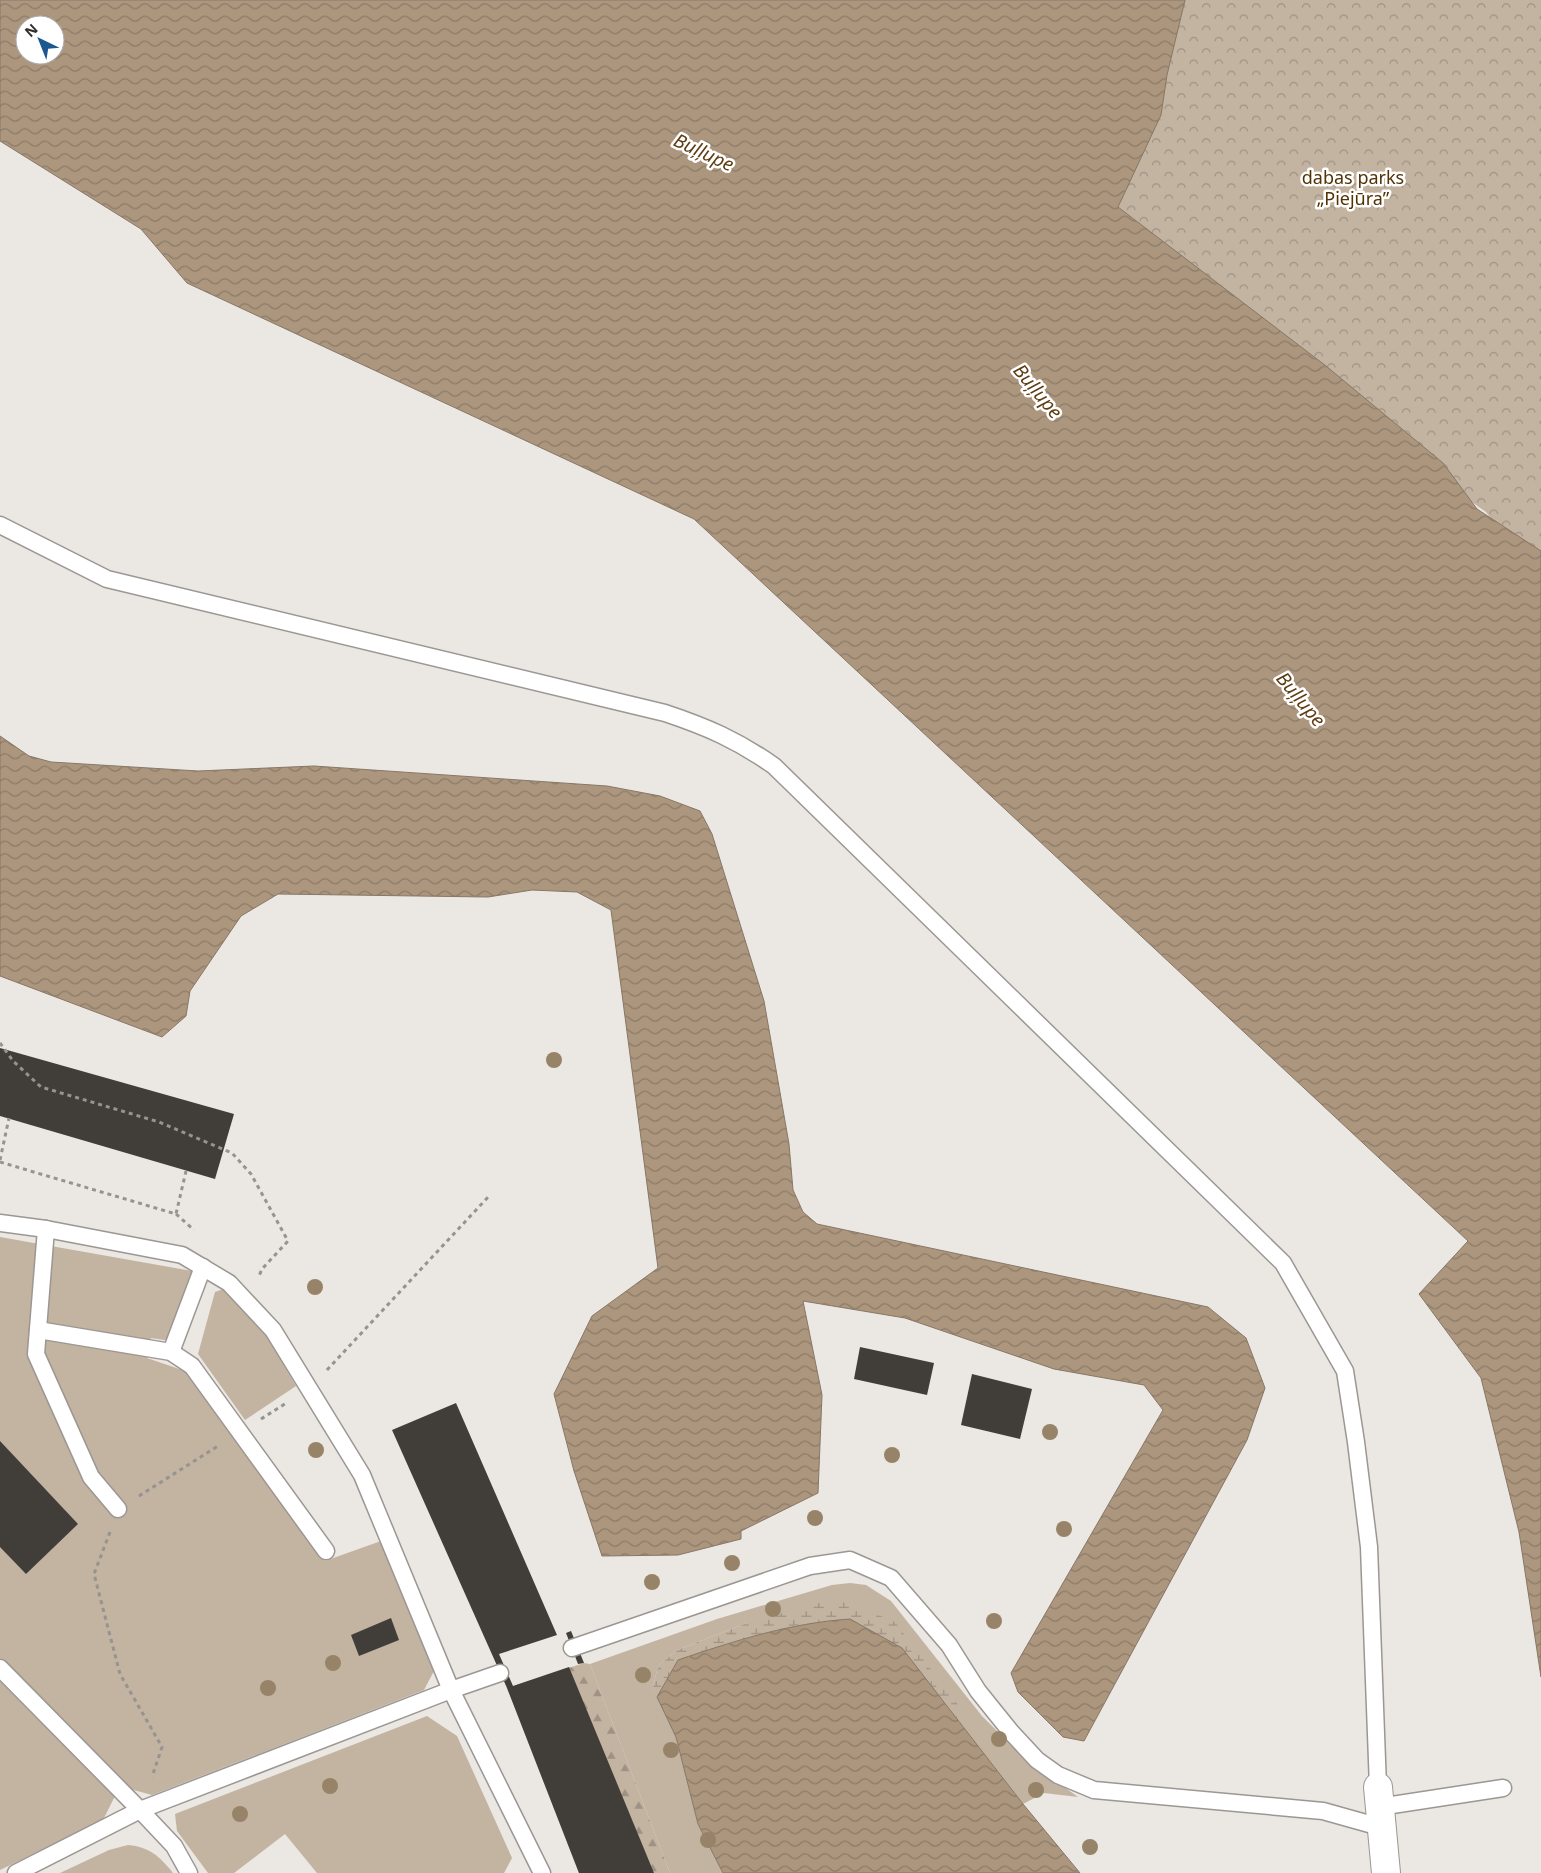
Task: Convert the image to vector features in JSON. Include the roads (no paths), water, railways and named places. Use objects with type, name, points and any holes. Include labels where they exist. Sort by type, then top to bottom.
[{"type":"street","points":[[1379,1807],[1386,1873]]},
{"type":"lane","points":[[0,525],[107,579],[664,713],[711,729],[736,741],[774,766],[1283,1264],[1345,1371],[1347,1382],[1369,1547],[1379,1807]]},
{"type":"lane","points":[[0,1223],[46,1229],[182,1255],[229,1283],[273,1330],[362,1475],[450,1690],[542,1873]]},
{"type":"lane","points":[[46,1229],[36,1354],[91,1477],[118,1509]]},
{"type":"lane","points":[[171,1352],[203,1268]]},
{"type":"lane","points":[[38,1330],[171,1352],[192,1366],[326,1551]]},
{"type":"lane","points":[[572,1648],[810,1566],[850,1560],[891,1578],[949,1645],[978,1691],[1011,1732],[1037,1760],[1058,1775],[1094,1790],[1323,1811],[1379,1807],[1503,1788]]},
{"type":"lane","points":[[0,1668],[174,1846],[189,1873]]},
{"type":"lane","points":[[16,1873],[140,1810],[450,1690],[500,1673]]},
{"type":"water","name":"Buļļupe","points":[[0,0],[1185,0],[1167,75],[1161,115],[1118,207],[1326,366],[1443,463],[1477,509],[1541,551],[1541,1677],[1519,1532],[1481,1378],[1419,1294],[1468,1241],[694,519],[187,283],[141,229],[0,141]]},
{"type":"water","points":[[0,736],[29,756],[51,762],[198,771],[314,766],[607,786],[660,796],[700,811],[712,834],[764,1001],[789,1144],[793,1190],[803,1212],[817,1224],[1208,1307],[1246,1338],[1265,1388],[1247,1440],[1084,1741],[1063,1737],[1018,1692],[1011,1673],[1163,1410],[1144,1385],[1054,1369],[905,1318],[803,1301],[822,1395],[818,1493],[741,1531],[741,1539],[678,1555],[602,1556],[574,1471],[554,1394],[592,1316],[658,1268],[611,910],[577,892],[532,890],[488,897],[278,894],[241,916],[190,991],[186,1016],[162,1037],[0,976]]},
{"type":"water","points":[[850,1619],[902,1648],[1023,1804],[1080,1873],[723,1873],[698,1824],[676,1737],[657,1697],[678,1660],[741,1640],[784,1629],[806,1624]]},
{"type":"park label","name":"dabas parks „Piejūra”","points":[[1353,187]]}]
